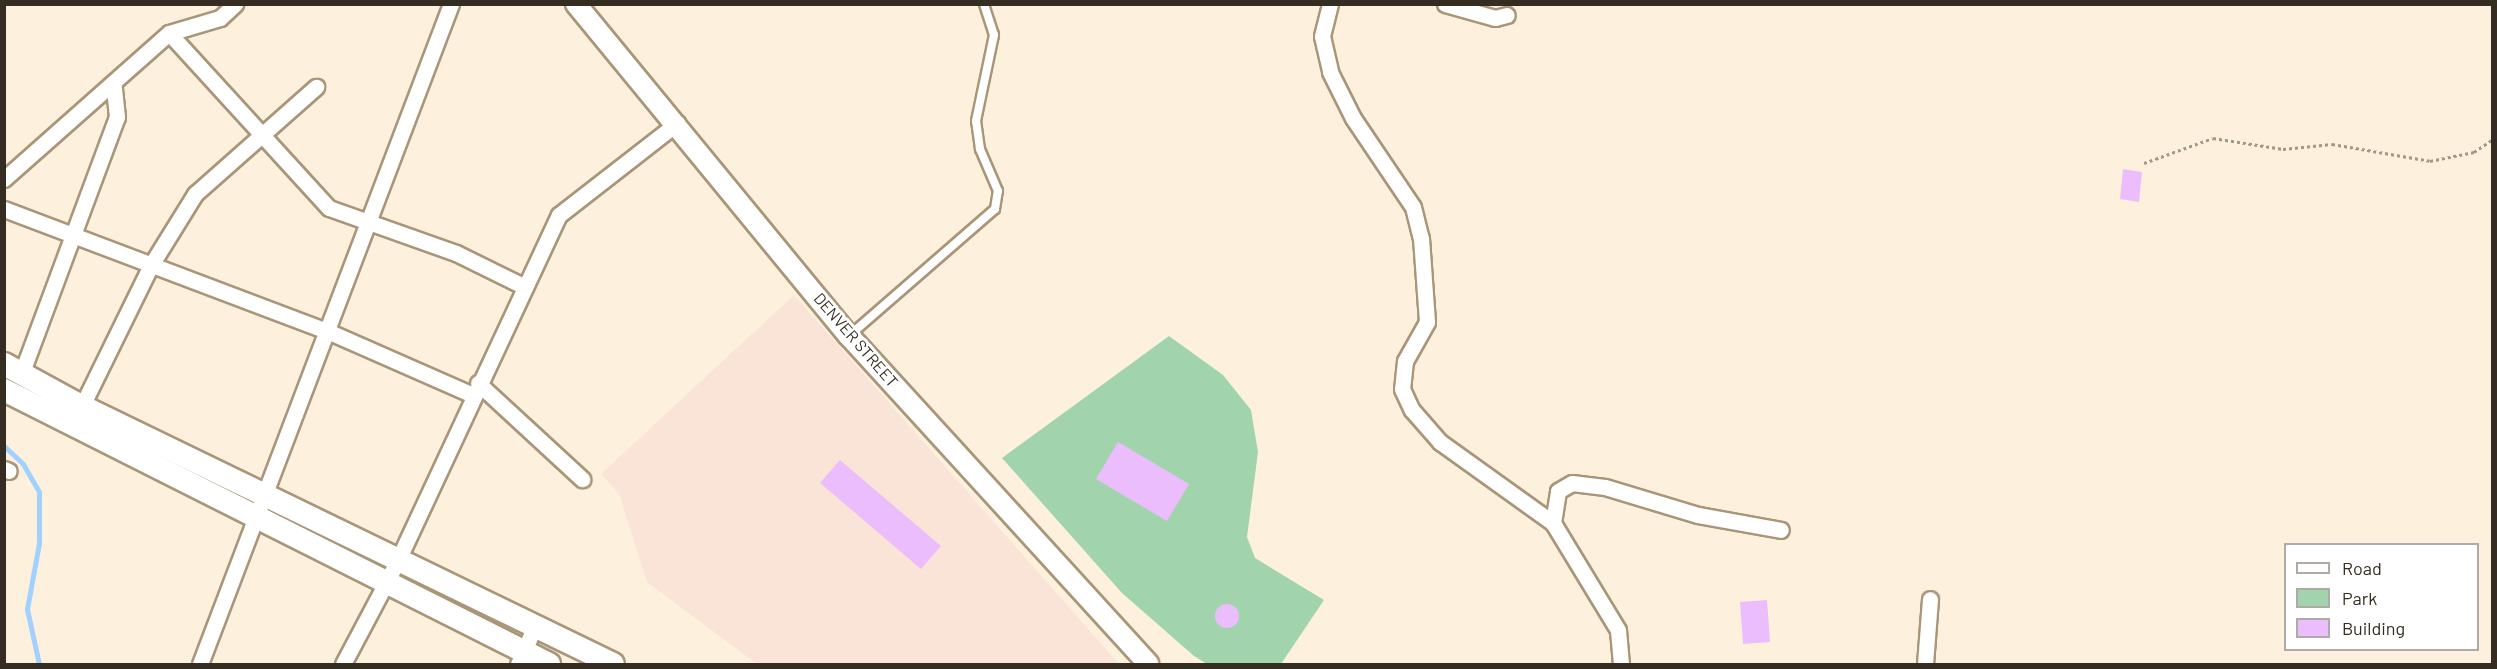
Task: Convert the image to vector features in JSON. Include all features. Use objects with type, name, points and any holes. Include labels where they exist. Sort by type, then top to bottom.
[{"type":"main road","points":[[13,368],[77,415]]},
{"type":"main road","points":[[4,390],[77,415],[260,504],[398,560],[613,664]]},
{"type":"main road","points":[[260,504],[521,658],[549,664]]},
{"type":"street","points":[[4,179],[114,86],[169,33],[220,18],[235,4]]},
{"type":"street","points":[[200,664],[451,4]]},
{"type":"street","name":"DENVER STREET","points":[[576,4],[677,123],[849,336],[1148,664]]},
{"type":"street","points":[[1330,4],[1322,36],[1330,72],[1353,118],[1413,207],[1421,238],[1427,322],[1406,361],[1402,389],[1412,410],[1440,442],[1553,522],[1618,630],[1621,664]]},
{"type":"street","points":[[1445,4],[1495,18],[1507,15]]},
{"type":"street","points":[[169,33],[329,208],[456,253],[525,287]]},
{"type":"street","points":[[13,368],[73,235],[117,117],[114,86]]},
{"type":"street","points":[[77,415],[151,265],[195,194],[260,133],[316,87]]},
{"type":"street","points":[[343,664],[398,560],[475,389],[559,215],[677,123]]},
{"type":"street","points":[[4,209],[475,389],[582,479]]},
{"type":"street","points":[[1553,522],[1557,491],[1572,483],[1605,487],[1698,515],[1781,530]]},
{"type":"street","points":[[1925,664],[1930,599]]},
{"type":"street","points":[[521,658],[535,626]]},
{"type":"lane","points":[[849,336],[995,209],[998,191],[980,149],[976,122],[994,35],[984,4]]},
{"type":"path","points":[[2144,164],[2213,138],[2283,149],[2331,144],[2430,161],[2474,152],[2493,140]]},
{"type":"shaded area","points":[[794,295],[1119,664],[757,664],[647,582],[619,494],[601,474]]},
{"type":"green space","points":[[1169,336],[1223,375],[1251,410],[1258,452],[1247,537],[1255,558],[1324,600],[1281,664],[1207,664],[1194,656],[1122,593],[1002,458]]},
{"type":"building","points":[[2123,169],[2142,172],[2139,202],[2120,199]]},
{"type":"building","points":[[1118,442],[1189,484],[1167,521],[1096,479]]},
{"type":"building","points":[[840,460],[941,546],[921,569],[820,483]]},
{"type":"building","points":[[1767,600],[1770,642],[1743,644],[1740,602]]},
{"type":"building","points":[[1227,604],[1236,607],[1239,616],[1236,625],[1227,628],[1218,625],[1215,616],[1218,607]]},
{"type":"waterway","points":[[4,446],[23,464],[39,492],[39,543],[27,609],[39,664]]}]
